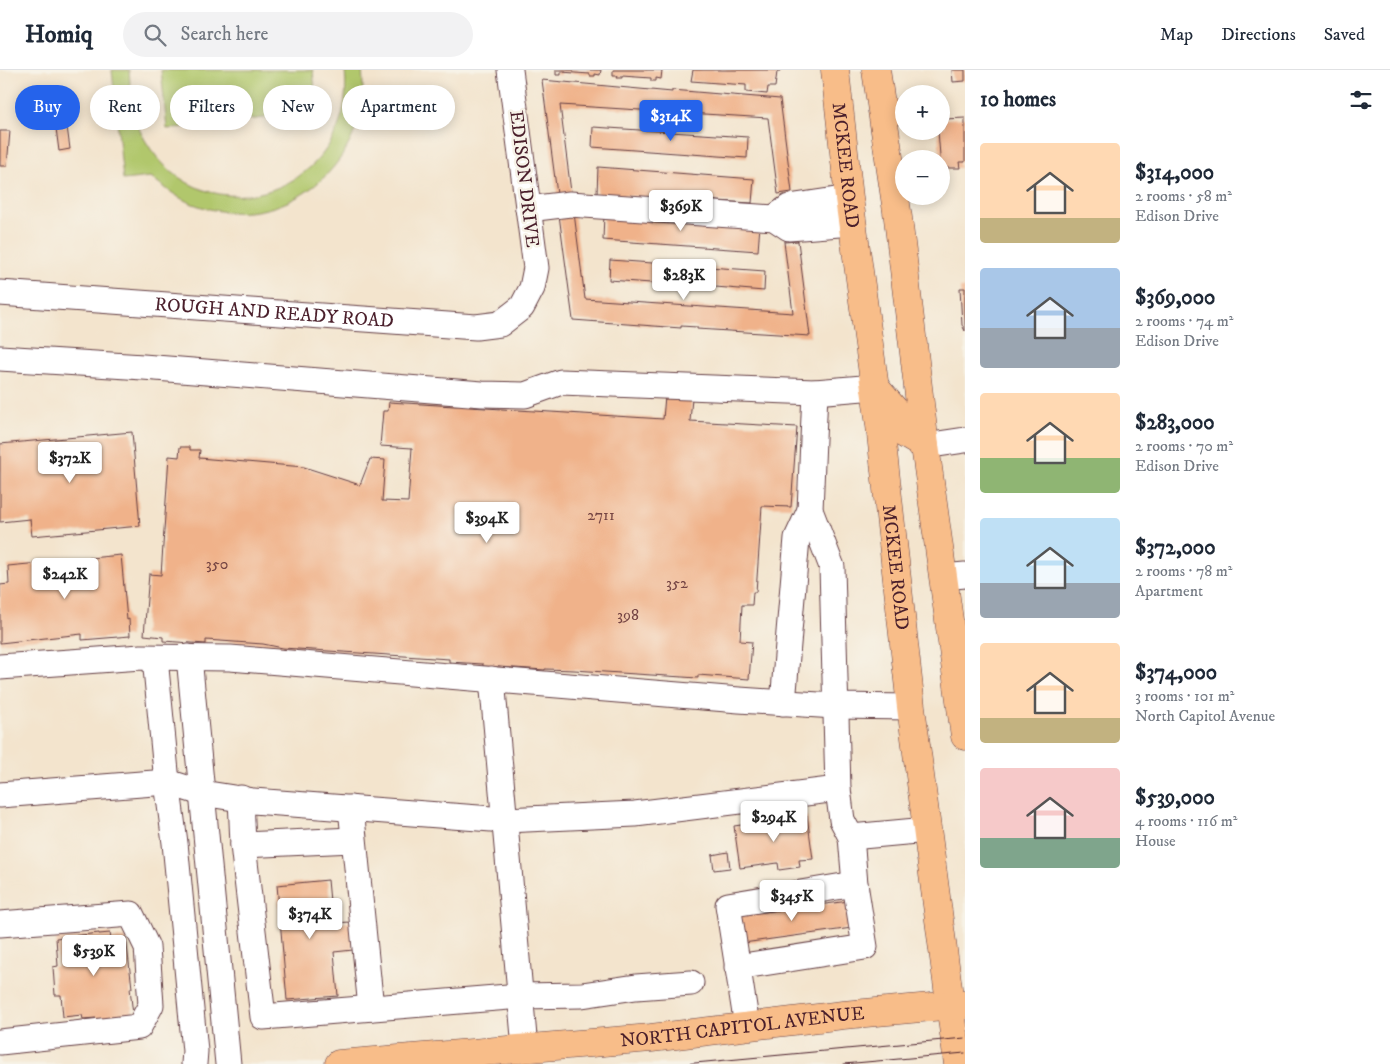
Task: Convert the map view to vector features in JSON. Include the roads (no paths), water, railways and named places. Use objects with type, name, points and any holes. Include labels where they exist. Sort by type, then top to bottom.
[{"type":"main road","name":"MCKEE ROAD","points":[[835,70],[851,210],[875,387],[911,707],[927,830],[958,1005],[958,1064]]},
{"type":"main road","points":[[876,70],[898,218],[925,446],[954,576],[965,736]]},
{"type":"main road","points":[[875,387],[899,415],[902,432],[925,446]]},
{"type":"main road","name":"NORTH CAPITOL AVENUE","points":[[339,1064],[651,1038],[747,1026],[958,1005]]},
{"type":"street","name":"EDISON DRIVE","points":[[510,70],[536,268],[532,288]]},
{"type":"street","points":[[528,209],[570,204],[774,218],[789,207],[851,210]]},
{"type":"street","name":"ROUGH AND READY ROAD","points":[[0,294],[476,327],[500,324],[522,307],[532,288]]},
{"type":"street","points":[[0,358],[491,394],[524,395],[561,382],[815,392],[875,387]]},
{"type":"street","points":[[782,703],[797,538],[810,510],[815,392]]},
{"type":"street","points":[[925,446],[965,440]]},
{"type":"street","points":[[738,967],[865,947],[855,884],[851,837],[842,820],[838,789],[832,567],[810,510]]},
{"type":"street","points":[[0,667],[53,665],[141,657],[230,658],[782,703],[911,707]]},
{"type":"street","points":[[189,657],[228,1064]]},
{"type":"street","points":[[155,658],[195,1051],[194,1064]]},
{"type":"street","points":[[492,679],[525,1048]]},
{"type":"street","points":[[0,795],[167,782],[202,793],[253,801],[505,820],[635,814],[838,789]]},
{"type":"street","points":[[241,798],[244,845],[263,1017],[521,996],[582,994],[636,987],[691,983]]},
{"type":"street","points":[[351,808],[371,1008]]},
{"type":"street","points":[[851,837],[927,830]]},
{"type":"street","points":[[244,845],[353,840]]},
{"type":"street","points":[[747,1026],[728,905],[855,884]]},
{"type":"street","points":[[0,924],[131,914],[147,947],[151,1006],[139,1027],[0,1042]]},
{"type":"tram line","points":[[684,1064],[965,1038]]},
{"type":"tram line","points":[[844,1064],[965,1053]]}]
